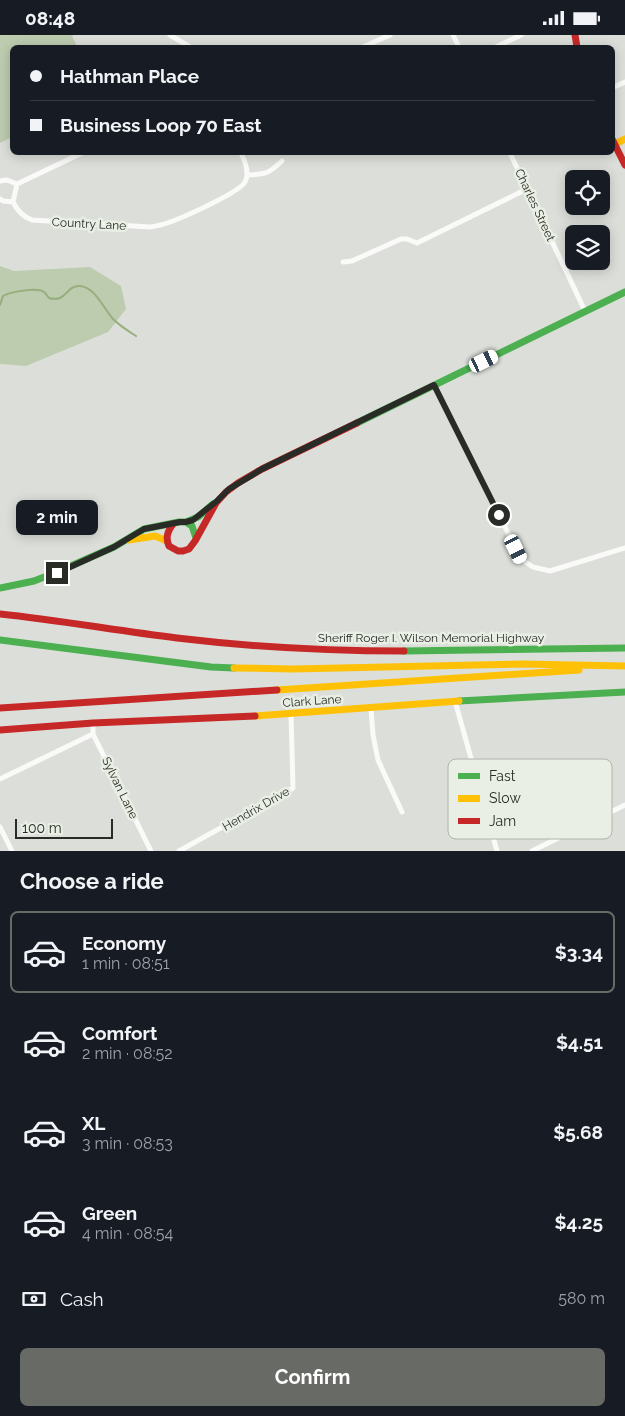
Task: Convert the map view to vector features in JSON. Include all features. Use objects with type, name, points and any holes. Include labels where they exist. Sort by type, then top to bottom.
[{"type":"main road","points":[[615,144],[625,165]]},
{"type":"main road","points":[[0,588],[34,581],[57,573],[127,540],[144,529],[186,522],[198,517],[229,489],[262,469],[625,291]]},
{"type":"main road","points":[[173,524],[168,529],[166,535],[170,547],[176,551],[189,549],[194,545],[217,501]]},
{"type":"main road","points":[[186,522],[192,526],[196,538]]},
{"type":"main road","points":[[127,540],[155,536],[167,541]]},
{"type":"main road","name":"Sheriff Roger I. Wilson Memorial Highway","points":[[0,615],[214,642],[325,650],[476,652],[625,648]]},
{"type":"main road","points":[[0,640],[210,667],[293,669],[523,664],[625,667]]},
{"type":"main road","points":[[0,708],[625,667]]},
{"type":"main road","name":"Clark Lane","points":[[0,730],[625,692]]},
{"type":"street","points":[[170,35],[187,45]]},
{"type":"street","points":[[368,45],[390,35]]},
{"type":"street","points":[[500,45],[521,35]]},
{"type":"street","points":[[0,181],[7,180],[17,184],[78,155]]},
{"type":"street","points":[[242,155],[246,162],[248,175],[265,174],[282,161]]},
{"type":"street","name":"Charles Street","points":[[511,155],[585,311]]},
{"type":"street","name":"Country Lane","points":[[13,202],[23,217],[32,220],[150,227],[174,220],[236,191],[245,184],[248,175]]},
{"type":"street","points":[[0,199],[13,202],[17,184]]},
{"type":"street","points":[[343,262],[352,261],[401,239],[417,243],[527,189]]},
{"type":"street","points":[[434,385],[521,559],[534,567],[550,571],[625,548]]},
{"type":"street","points":[[455,701],[471,759]]},
{"type":"street","points":[[371,708],[373,735],[378,759],[402,812]]},
{"type":"street","name":"Hendrix Drive","points":[[179,851],[293,789],[291,713]]},
{"type":"street","name":"Sylvan Lane","points":[[93,723],[93,734],[151,851]]},
{"type":"street","points":[[0,779],[93,734]]},
{"type":"street","points":[[612,811],[625,805]]},
{"type":"street","points":[[0,827],[12,851]]},
{"type":"street","points":[[532,851],[556,839]]},
{"type":"green space","points":[[0,35],[74,35],[72,36],[76,45],[10,45],[10,138],[0,143]]},
{"type":"green space","points":[[0,266],[14,271],[90,267],[121,286],[126,309],[108,332],[26,366],[0,364]]},
{"type":"waterway","points":[[0,305],[3,296],[11,293],[30,290],[41,291],[45,292],[49,298],[55,299],[63,296],[75,286],[85,287],[95,294],[113,319],[136,336]]},
{"type":"traffic: fast","points":[[357,423],[625,292]]},
{"type":"traffic: fast","points":[[186,522],[198,517],[213,504]]},
{"type":"traffic: fast","points":[[0,588],[34,581],[57,572],[114,547],[144,529],[186,522],[192,526],[196,538]]},
{"type":"traffic: fast","points":[[0,640],[211,667],[234,668]]},
{"type":"traffic: fast","points":[[404,651],[625,648]]},
{"type":"traffic: fast","points":[[459,701],[625,692]]},
{"type":"traffic: slow","points":[[615,144],[625,139]]},
{"type":"traffic: slow","points":[[129,540],[155,536],[167,541]]},
{"type":"traffic: slow","points":[[234,668],[293,669],[523,664],[625,666]]},
{"type":"traffic: slow","points":[[277,690],[579,670]]},
{"type":"traffic: slow","points":[[255,716],[459,701]]},
{"type":"traffic: jam","points":[[575,35],[577,45]]},
{"type":"traffic: jam","points":[[615,145],[625,165]]},
{"type":"traffic: jam","points":[[173,524],[168,534],[169,546],[178,551],[189,549],[216,503],[226,492],[262,469],[357,423]]},
{"type":"traffic: jam","points":[[0,614],[233,644],[404,651]]},
{"type":"traffic: jam","points":[[0,708],[277,690]]},
{"type":"traffic: jam","points":[[0,730],[93,723],[255,716]]},
{"type":"route","points":[[57,573],[114,547],[144,529],[193,520],[229,489],[262,469],[434,385],[499,515]]}]
